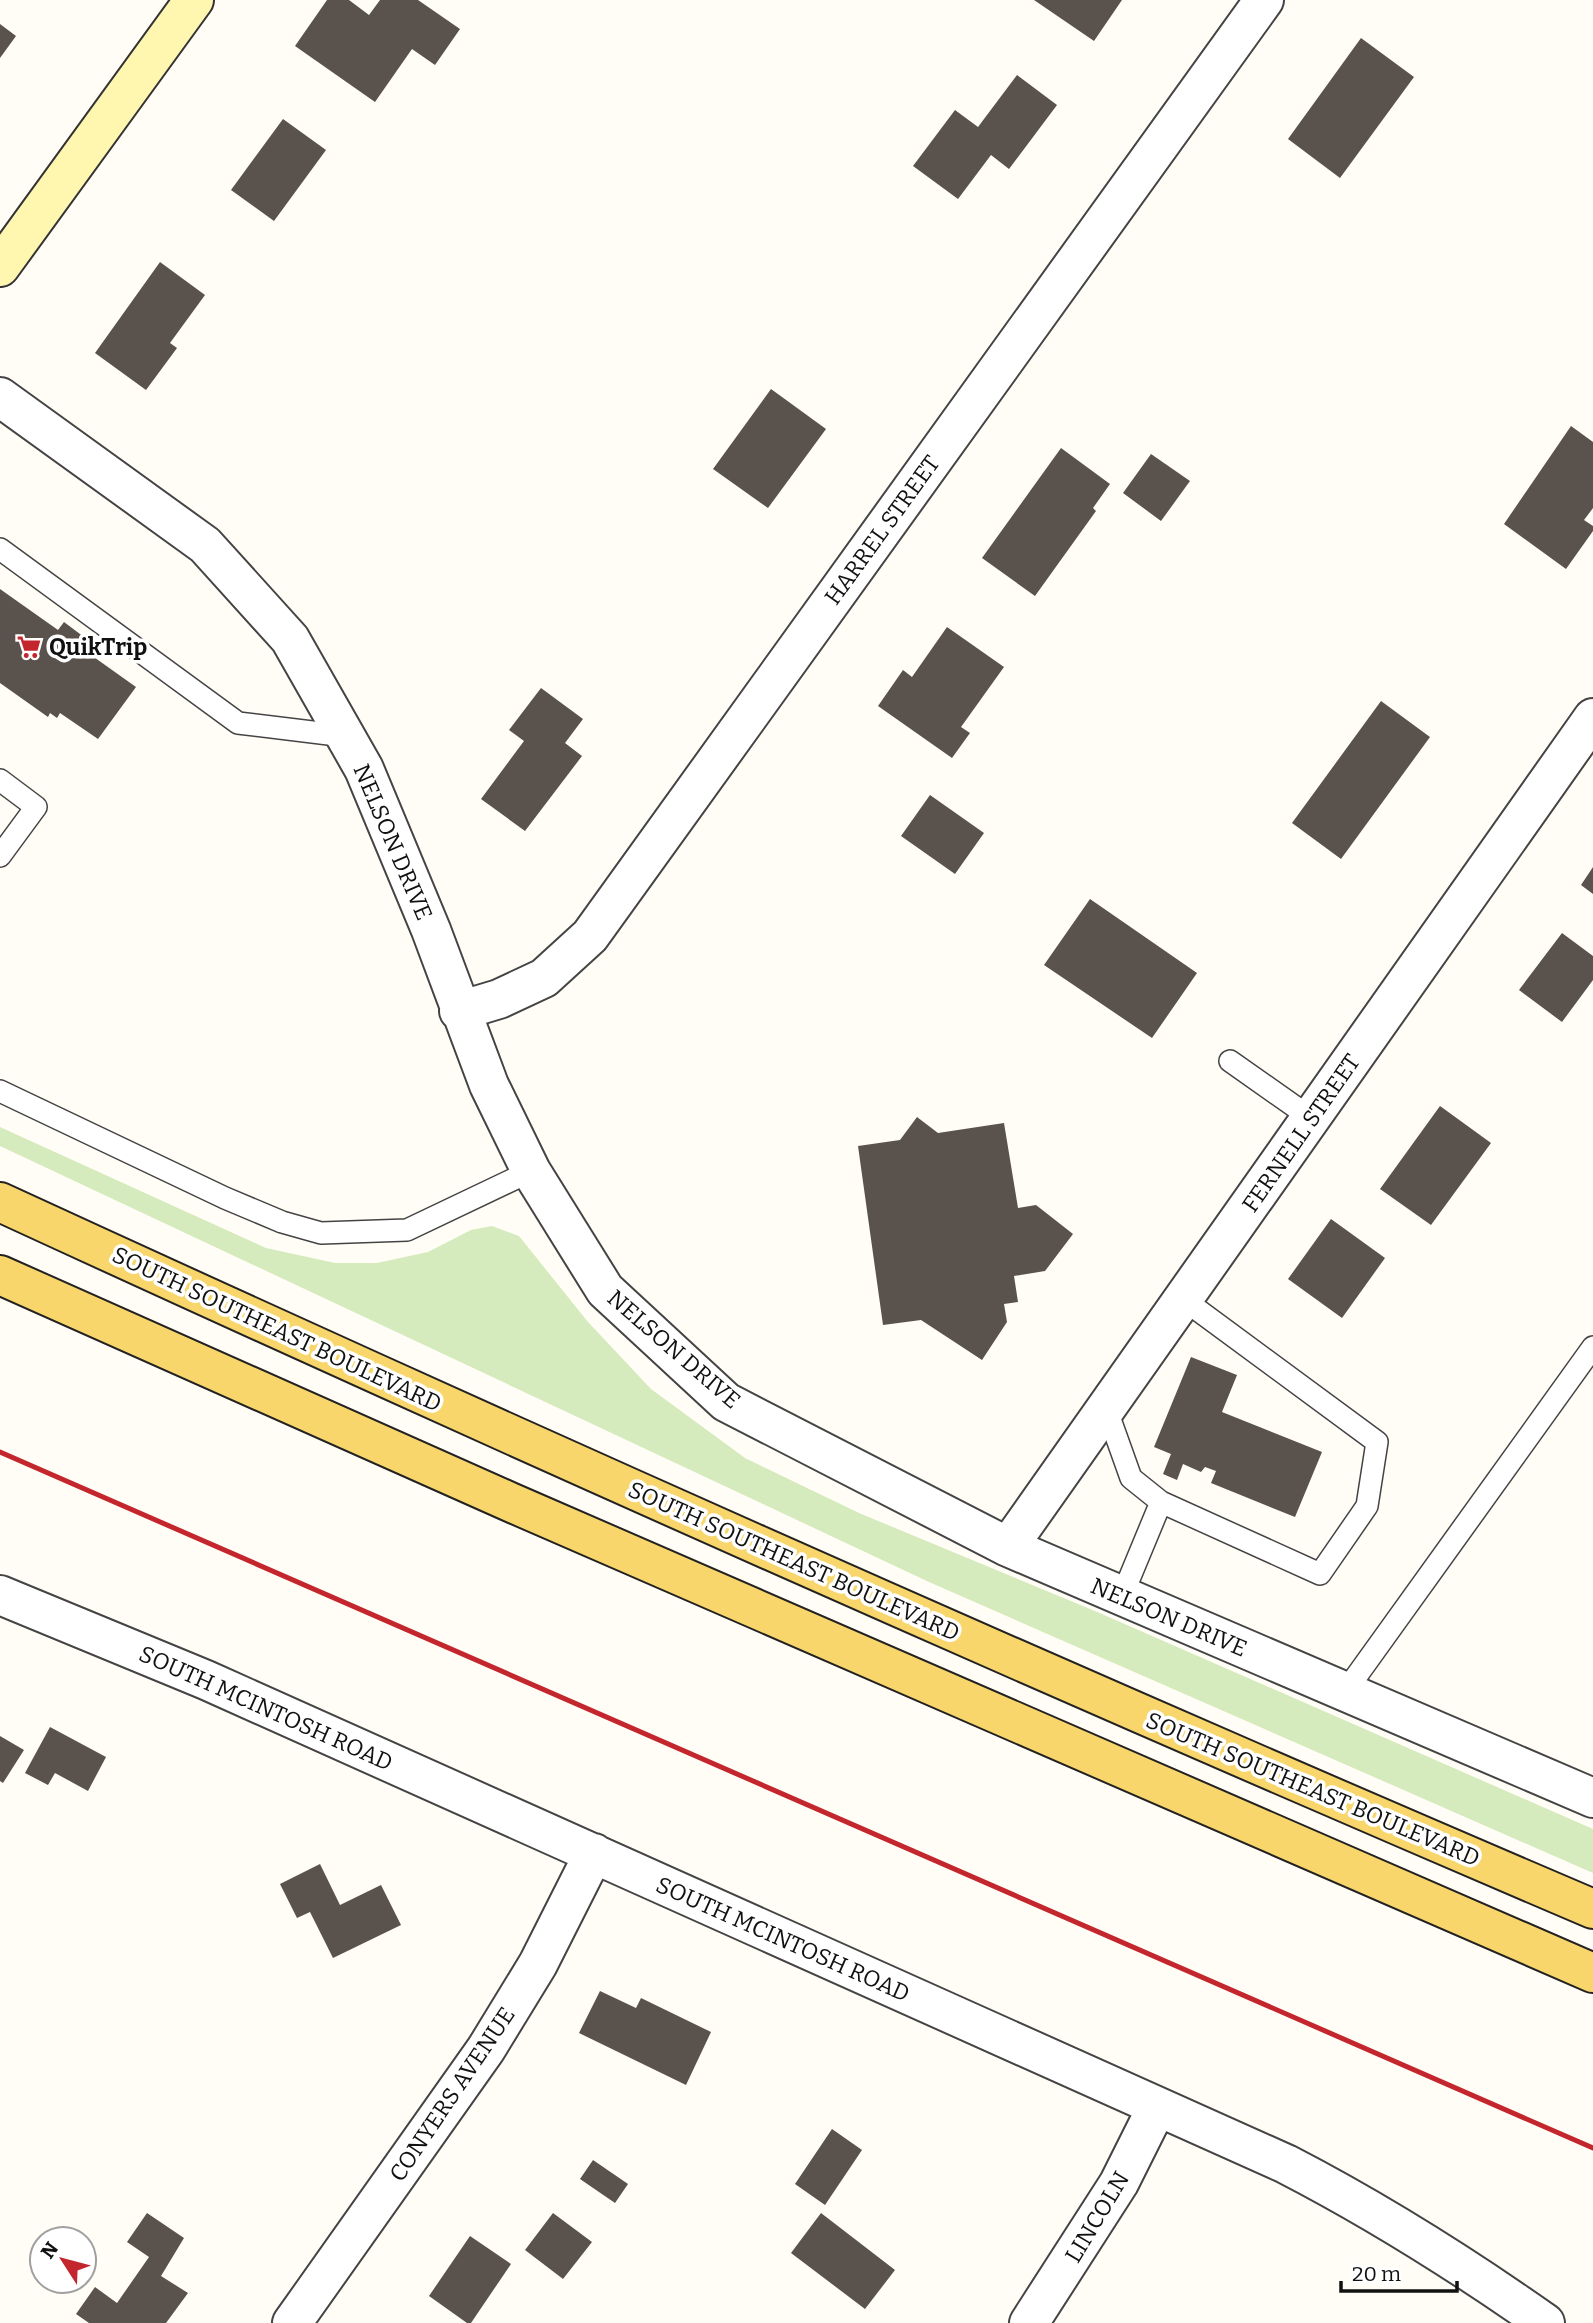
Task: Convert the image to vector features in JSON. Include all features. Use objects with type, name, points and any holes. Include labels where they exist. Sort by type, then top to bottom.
[{"type":"main road","points":[[0,267],[194,0]]},
{"type":"main road","name":"SOUTH SOUTHEAST BOULEVARD","points":[[0,1202],[476,1421],[1243,1759],[1593,1909]]},
{"type":"main road","points":[[0,1275],[574,1530],[1593,1973]]},
{"type":"street","name":"HARREL STREET","points":[[459,1011],[499,999],[544,978],[590,936],[1264,0]]},
{"type":"street","name":"NELSON DRIVE","points":[[0,397],[205,545],[290,639],[364,769],[421,905],[489,1085],[531,1171],[605,1290],[726,1402],[1008,1547],[1593,1798]]},
{"type":"street","name":"FERNELL STREET","points":[[1008,1547],[1593,718]]},
{"type":"street","name":"SOUTH MCINTOSH ROAD","points":[[0,1595],[206,1680],[1286,2164],[1369,2206],[1450,2256],[1545,2323]]},
{"type":"street","name":"CONYERS AVENUE","points":[[292,2323],[486,2049],[538,1964],[594,1853]]},
{"type":"street","name":"LINCOLN","points":[[1029,2323],[1119,2183],[1157,2107]]},
{"type":"lane","points":[[0,550],[238,723],[345,736]]},
{"type":"lane","points":[[0,780],[36,807],[0,856]]},
{"type":"lane","points":[[1230,1061],[1311,1118]]},
{"type":"lane","points":[[0,1091],[225,1198],[282,1222],[321,1233],[407,1230],[531,1171]]},
{"type":"lane","points":[[1107,1408],[1131,1478],[1161,1502],[1320,1574],[1367,1506],[1377,1442],[1183,1299]]},
{"type":"lane","points":[[1345,1692],[1593,1347]]},
{"type":"lane","points":[[1122,1597],[1161,1502]]},
{"type":"green space","points":[[0,1127],[266,1248],[335,1263],[377,1263],[428,1252],[471,1230],[492,1226],[519,1236],[588,1322],[651,1389],[745,1458],[859,1513],[1095,1611],[1593,1829],[1593,1873],[929,1582],[0,1146]]},
{"type":"building","points":[[327,0],[349,0],[369,15],[380,0],[418,0],[460,29],[435,65],[412,49],[375,102],[295,46]]},
{"type":"building","points":[[1034,0],[1122,0],[1094,41]]},
{"type":"building","points":[[0,24],[16,36],[0,58]]},
{"type":"building","points":[[1361,38],[1414,77],[1340,178],[1288,139]]},
{"type":"building","points":[[1017,75],[1057,105],[1009,169],[991,155],[958,199],[913,166],[955,110],[978,127]]},
{"type":"building","points":[[283,119],[326,150],[274,221],[231,190]]},
{"type":"building","points":[[160,262],[205,295],[170,343],[177,348],[146,390],[95,353]]},
{"type":"building","points":[[771,389],[826,429],[768,508],[713,469]]},
{"type":"building","points":[[1571,426],[1593,442],[1593,508],[1584,520],[1593,526],[1593,531],[1566,569],[1504,524]]},
{"type":"building","points":[[1061,448],[1110,484],[1093,508],[1096,511],[1035,596],[982,558]]},
{"type":"building","points":[[1151,454],[1190,481],[1161,521],[1123,493]]},
{"type":"building","points":[[0,589],[58,630],[64,622],[96,646],[91,655],[136,687],[98,739],[60,713],[57,718],[50,713],[48,717],[0,683]]},
{"type":"building","points":[[947,627],[1004,667],[961,727],[970,733],[952,758],[878,706],[903,670],[912,677]]},
{"type":"building","points":[[541,688],[583,719],[565,743],[582,756],[525,831],[481,799],[524,741],[509,730]]},
{"type":"building","points":[[1381,701],[1430,737],[1341,859],[1292,823]]},
{"type":"building","points":[[930,795],[984,833],[955,874],[901,836]]},
{"type":"building","points":[[1593,867],[1593,894],[1581,885]]},
{"type":"building","points":[[1090,899],[1197,973],[1152,1038],[1044,965]]},
{"type":"building","points":[[1562,933],[1593,956],[1593,980],[1562,1022],[1519,990]]},
{"type":"building","points":[[1440,1106],[1491,1143],[1431,1225],[1380,1189]]},
{"type":"building","points":[[917,1117],[938,1133],[1004,1123],[1018,1208],[1036,1205],[1073,1234],[1045,1271],[1014,1276],[1018,1302],[1004,1304],[1007,1322],[982,1360],[921,1320],[883,1325],[858,1146],[900,1140]]},
{"type":"building","points":[[1331,1219],[1385,1258],[1342,1318],[1288,1279]]},
{"type":"building","points":[[1191,1357],[1237,1375],[1222,1412],[1322,1452],[1295,1517],[1211,1483],[1216,1471],[1205,1467],[1201,1472],[1183,1464],[1177,1480],[1163,1474],[1171,1454],[1154,1447]]},
{"type":"building","points":[[50,1727],[106,1757],[88,1791],[55,1773],[48,1785],[25,1773]]},
{"type":"building","points":[[0,1736],[24,1750],[3,1783],[0,1781]]},
{"type":"building","points":[[320,1864],[340,1905],[381,1885],[401,1925],[333,1958],[310,1912],[297,1918],[280,1884]]},
{"type":"building","points":[[600,1991],[636,2008],[641,1998],[711,2032],[686,2085],[579,2033]]},
{"type":"building","points":[[832,2129],[862,2150],[825,2205],[795,2184]]},
{"type":"building","points":[[593,2160],[628,2184],[615,2203],[580,2179]]},
{"type":"building","points":[[147,2213],[184,2238],[161,2276],[188,2293],[166,2323],[89,2323],[76,2314],[89,2295],[98,2295],[98,2289],[117,2303],[149,2257],[127,2242]]},
{"type":"building","points":[[553,2213],[592,2242],[563,2279],[525,2250]]},
{"type":"building","points":[[821,2213],[895,2270],[865,2309],[791,2253]]},
{"type":"building","points":[[470,2236],[511,2264],[471,2323],[467,2323],[429,2296]]},
{"type":"railway","points":[[0,1452],[1593,2148]]},
{"type":"place","name":"QuikTrip","points":[[29,647]]}]
